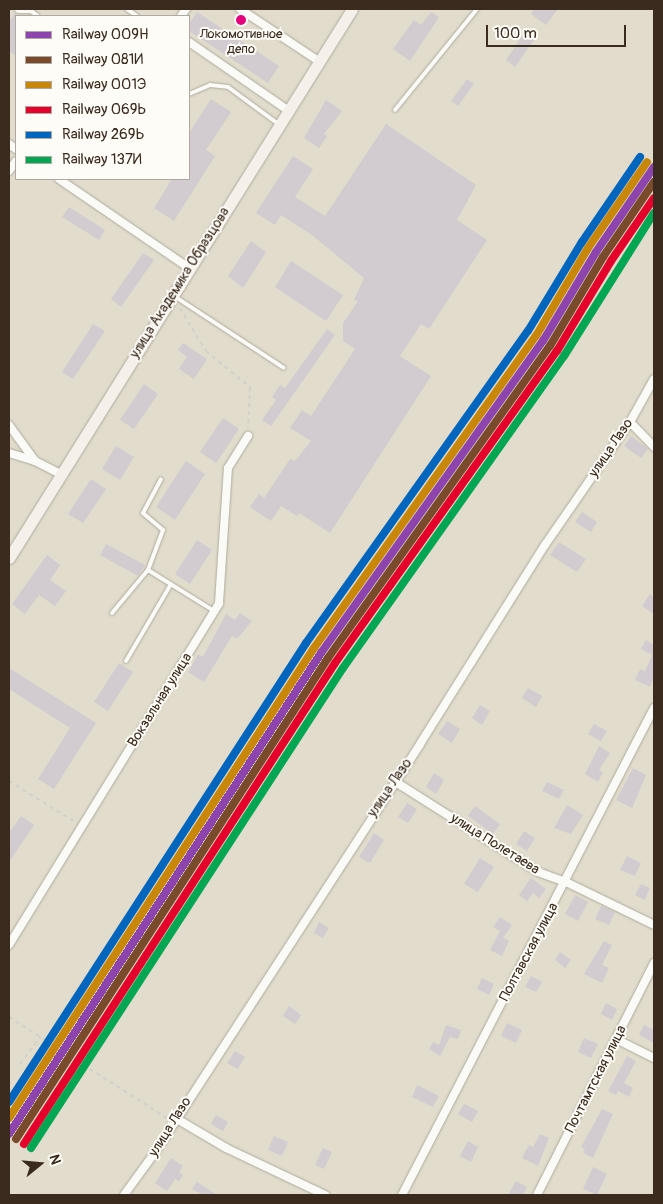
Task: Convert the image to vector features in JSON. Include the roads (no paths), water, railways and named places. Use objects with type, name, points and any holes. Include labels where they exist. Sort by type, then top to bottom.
[{"type":"street","points":[[19,9],[29,9]]},
{"type":"street","points":[[240,9],[320,62]]},
{"type":"street","name":"улица Академика Образцова","points":[[9,558],[352,9]]},
{"type":"street","points":[[190,43],[289,111]]},
{"type":"street","points":[[60,180],[189,268]]},
{"type":"street","name":"улица Лазо","points":[[124,1195],[176,1119],[545,545],[630,422],[654,379]]},
{"type":"street","points":[[630,422],[654,447]]},
{"type":"street","points":[[9,424],[35,461]]},
{"type":"street","name":"Вокзальная улица","points":[[9,945],[214,611],[221,593],[228,468],[248,436]]},
{"type":"street","points":[[9,453],[35,461],[62,475]]},
{"type":"street","name":"Полтавская улица","points":[[402,1195],[566,882],[654,708]]},
{"type":"street","name":"улица Полетаева","points":[[394,781],[538,872],[566,882],[654,925]]},
{"type":"street","name":"Почтамтская улица","points":[[537,1195],[654,963]]},
{"type":"street","points":[[616,1039],[654,1058]]},
{"type":"street","points":[[176,1119],[226,1148],[325,1195]]},
{"type":"lane","points":[[394,110],[477,9]]},
{"type":"lane","points":[[190,94],[210,86],[228,87],[280,125]]},
{"type":"lane","points":[[172,295],[284,368]]},
{"type":"lane","points":[[112,613],[148,570],[163,530],[143,513],[161,479]]},
{"type":"lane","points":[[148,570],[214,611]]},
{"type":"lane","points":[[126,661],[171,584]]},
{"type":"rail line","name":"269Ь","points":[[9,1102],[306,643],[528,331],[582,242],[640,157]]},
{"type":"rail line","name":"001Э","points":[[9,1118],[314,648],[536,336],[588,248],[647,162]]},
{"type":"rail line","name":"009Н","points":[[9,1134],[321,653],[543,341],[596,252],[654,167]]},
{"type":"rail line","name":"081И","points":[[16,1139],[328,658],[550,346],[603,257],[654,182]]},
{"type":"rail line","name":"069Ь","points":[[24,1144],[335,663],[557,351],[611,261],[654,198]]},
{"type":"rail line","name":"137И","points":[[31,1148],[343,668],[564,356],[654,213]]},
{"type":"place","name":"Локомотивное депо","points":[[241,20]]}]
